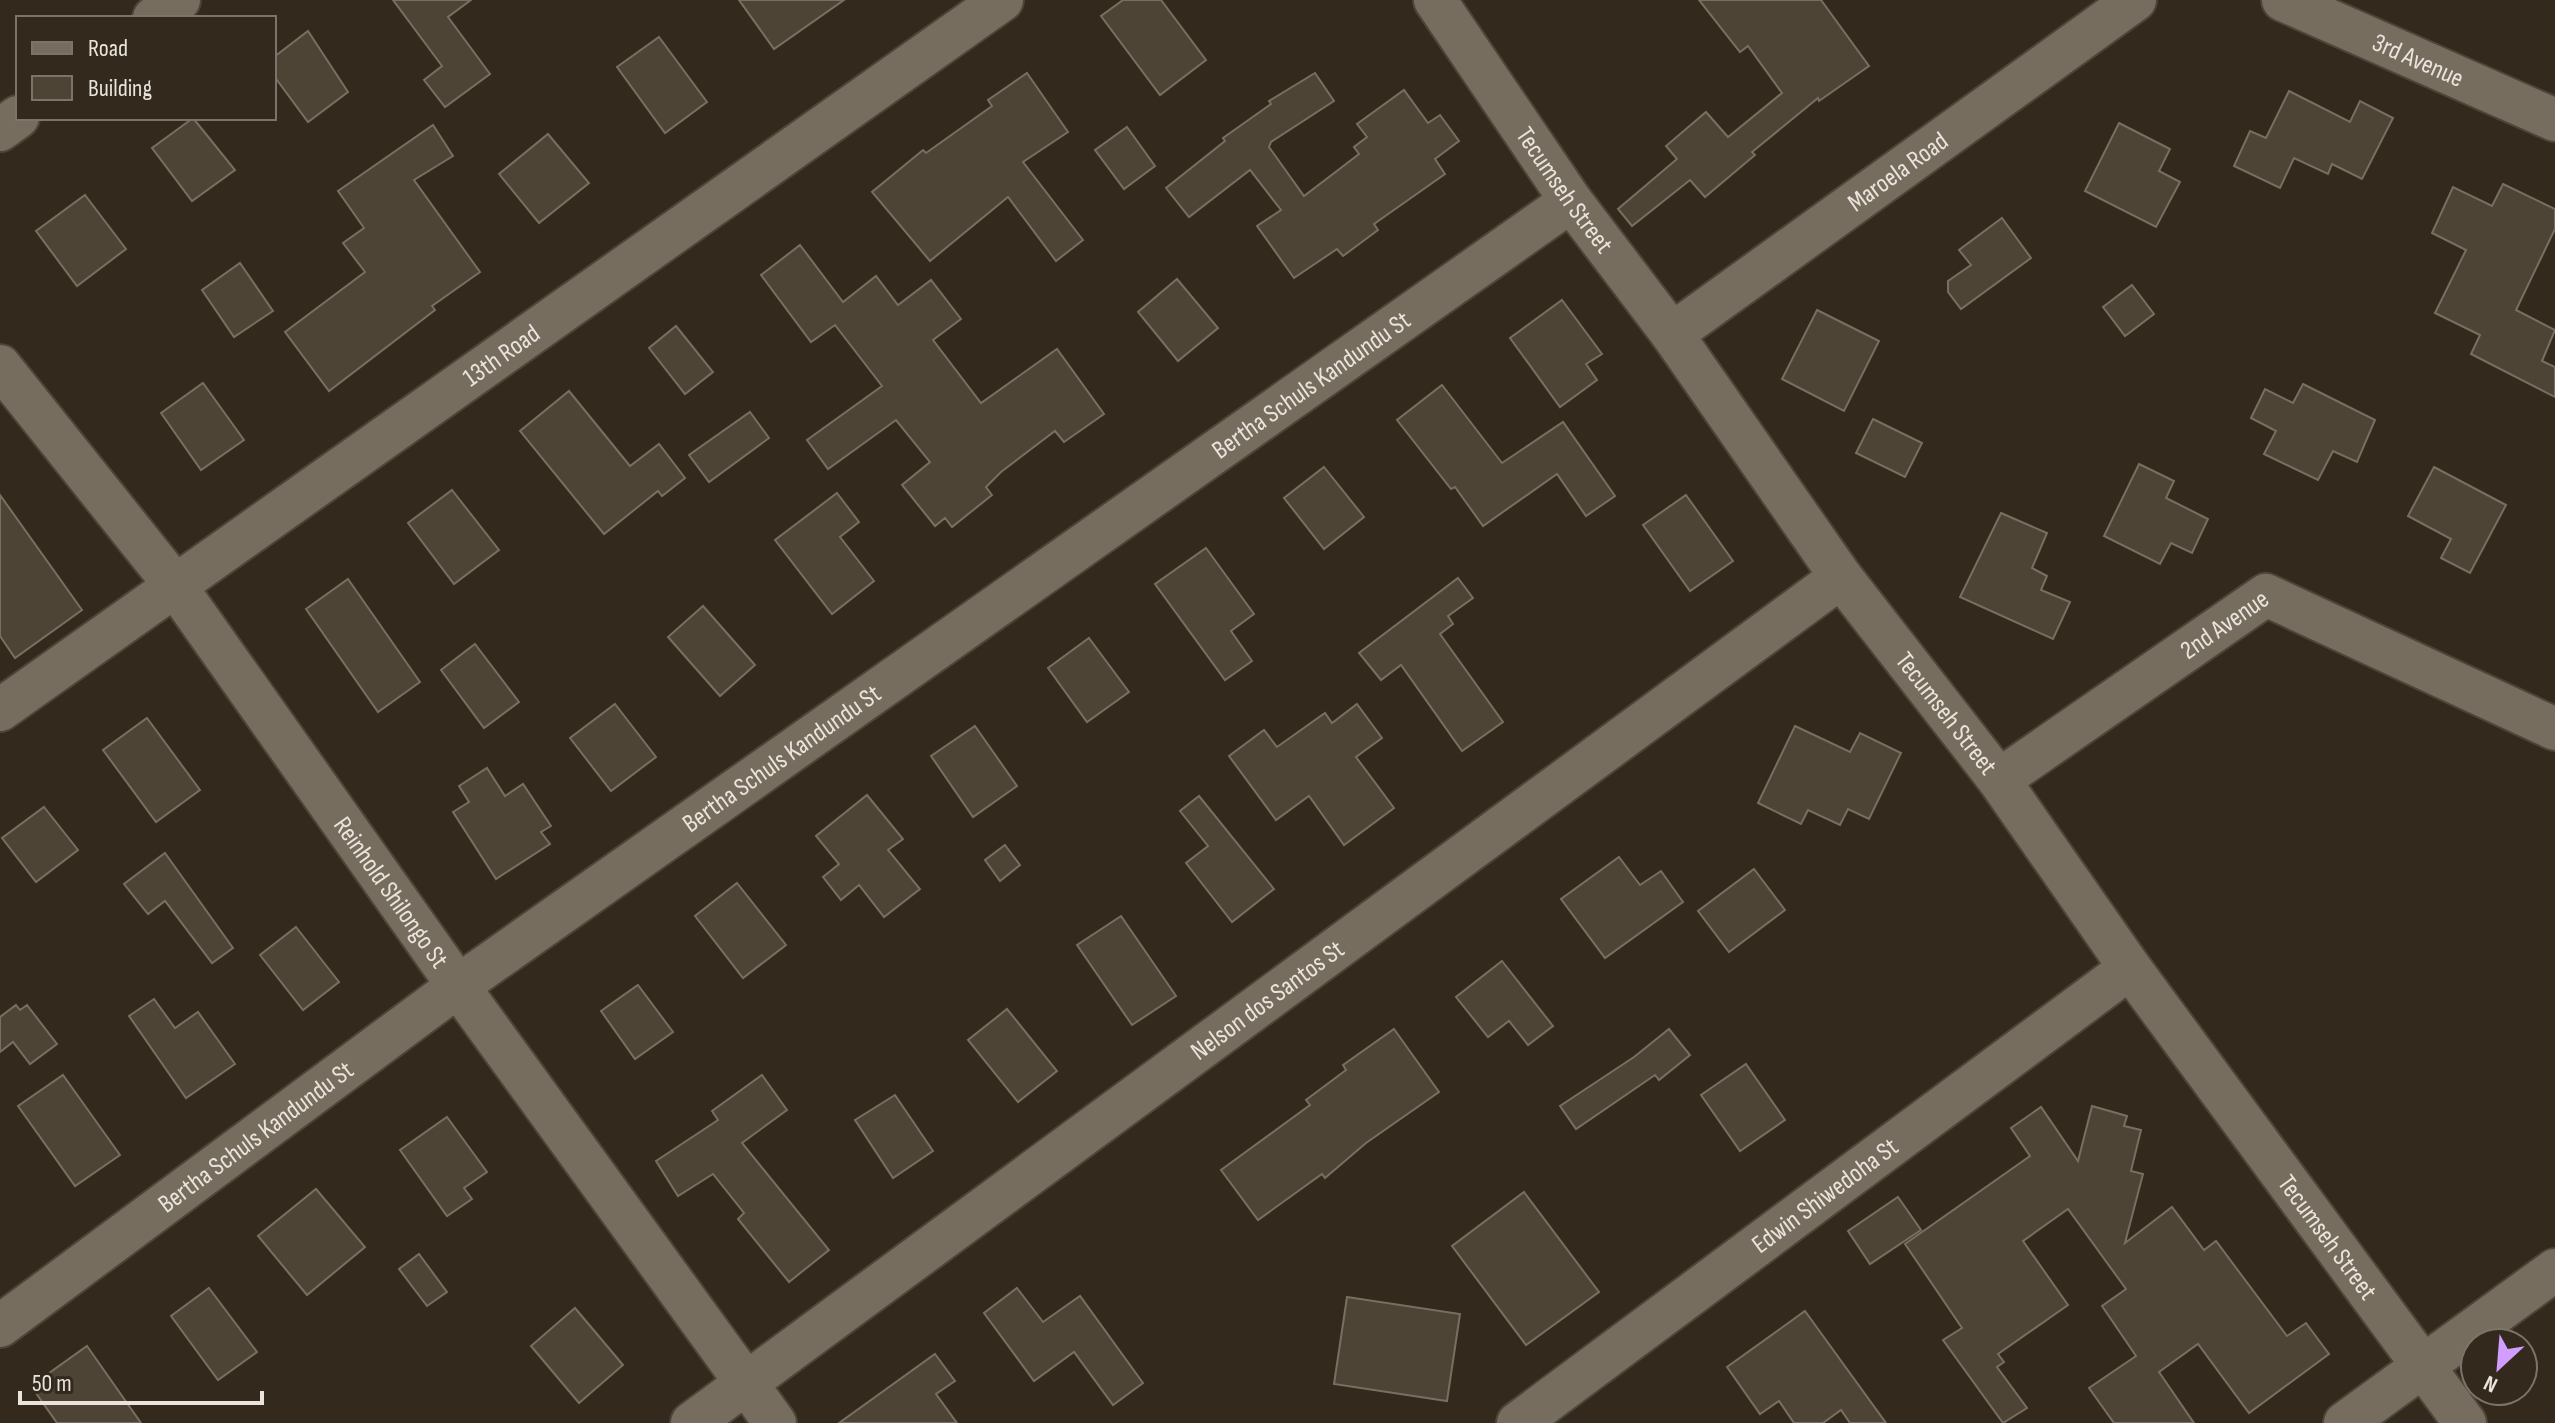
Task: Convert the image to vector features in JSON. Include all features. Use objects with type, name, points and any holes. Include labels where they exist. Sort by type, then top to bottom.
[{"type":"street","points":[[157,16],[179,0]]},
{"type":"street","name":"13th Road","points":[[0,710],[1002,0]]},
{"type":"street","name":"Tecumseh Street","points":[[1435,0],[1571,201],[1672,334],[1841,577],[1999,780],[2130,968],[2465,1423]]},
{"type":"street","name":"3rd Avenue","points":[[2283,0],[2555,120]]},
{"type":"street","name":"Maroela Road","points":[[1672,334],[2124,2]]},
{"type":"street","name":"Bertha Schuls Kandundu St","points":[[0,1326],[458,986],[1571,201]]},
{"type":"street","name":"Reinhold Shilongo St","points":[[0,366],[174,584],[458,986],[775,1423]]},
{"type":"street","name":"Nelson dos Santos St","points":[[692,1423],[1841,577]]},
{"type":"street","name":"2nd Avenue","points":[[1999,780],[2266,595],[2555,729]]},
{"type":"street","name":"Edwin Shiwedoha St","points":[[1518,1423],[2130,968]]},
{"type":"street","points":[[2345,1423],[2555,1270]]},
{"type":"building","points":[[393,0],[471,0],[448,17],[490,74],[445,107],[424,80],[442,66]]},
{"type":"building","points":[[739,0],[844,0],[774,49]]},
{"type":"building","points":[[1123,0],[1161,0],[1206,60],[1160,95],[1101,16]]},
{"type":"building","points":[[1699,0],[1821,0],[1869,66],[1819,101],[1818,98],[1752,152],[1755,155],[1705,197],[1690,180],[1632,226],[1618,209],[1677,159],[1666,146],[1706,112],[1728,137],[1782,93],[1748,46],[1740,52]]},
{"type":"building","points":[[308,31],[348,92],[308,122],[276,79],[276,55]]},
{"type":"building","points":[[659,37],[707,102],[665,133],[617,67]]},
{"type":"building","points":[[1027,73],[1068,132],[1023,162],[1083,240],[1056,261],[1008,197],[930,261],[872,192],[923,150],[926,153],[992,106],[988,100]]},
{"type":"building","points":[[1315,73],[1334,101],[1271,142],[1269,147],[1304,196],[1359,154],[1354,147],[1367,137],[1357,124],[1404,90],[1428,123],[1440,115],[1459,141],[1435,159],[1445,174],[1374,224],[1378,230],[1343,256],[1337,249],[1294,278],[1257,226],[1281,210],[1250,170],[1189,217],[1166,188],[1225,141],[1223,138],[1271,104],[1269,101]]},
{"type":"building","points":[[2289,91],[2350,122],[2360,101],[2393,118],[2362,179],[2332,164],[2328,174],[2294,158],[2280,188],[2234,166],[2250,131],[2266,138]]},
{"type":"building","points":[[195,120],[235,170],[192,201],[152,148]]},
{"type":"building","points":[[2119,123],[2170,149],[2159,171],[2180,182],[2156,227],[2085,191]]},
{"type":"building","points":[[433,125],[453,156],[414,180],[480,272],[432,306],[435,310],[329,391],[285,332],[365,272],[343,243],[364,228],[338,191]]},
{"type":"building","points":[[1127,127],[1155,166],[1124,189],[1095,150]]},
{"type":"building","points":[[548,134],[589,183],[539,223],[499,174]]},
{"type":"building","points":[[2503,184],[2555,209],[2555,229],[2516,310],[2555,330],[2542,361],[2555,367],[2555,397],[2471,354],[2480,335],[2435,313],[2466,250],[2432,233],[2453,187],[2492,206]]},
{"type":"building","points":[[85,195],[126,249],[77,286],[36,231]]},
{"type":"building","points":[[2002,218],[2031,258],[1961,309],[1948,292],[1948,281],[1971,265],[1959,250]]},
{"type":"building","points":[[800,245],[843,302],[876,276],[898,305],[931,280],[961,319],[933,340],[981,403],[1057,349],[1104,414],[1064,442],[1055,431],[1001,472],[986,487],[992,495],[952,527],[945,518],[935,526],[902,485],[930,462],[896,420],[828,469],[807,440],[882,386],[835,325],[811,342],[761,275]]},
{"type":"building","points":[[240,263],[273,311],[234,337],[202,290]]},
{"type":"building","points":[[1177,279],[1218,328],[1178,361],[1138,312]]},
{"type":"building","points":[[2132,285],[2154,314],[2125,336],[2103,307]]},
{"type":"building","points":[[1562,300],[1602,354],[1586,364],[1597,380],[1560,407],[1510,338]]},
{"type":"building","points":[[1817,310],[1879,341],[1844,411],[1782,379]]},
{"type":"building","points":[[676,326],[713,372],[685,394],[649,348]]},
{"type":"building","points":[[203,383],[244,440],[201,470],[161,413]]},
{"type":"building","points":[[2303,384],[2375,420],[2357,462],[2333,451],[2318,480],[2264,454],[2276,431],[2251,418],[2265,389],[2293,403]]},
{"type":"building","points":[[1442,385],[1502,463],[1563,422],[1615,496],[1586,516],[1557,474],[1483,526],[1455,487],[1451,489],[1397,420]]},
{"type":"building","points":[[569,391],[630,466],[659,444],[685,478],[662,496],[658,491],[604,534],[520,431]]},
{"type":"building","points":[[750,412],[769,438],[709,482],[689,455]]},
{"type":"building","points":[[1873,419],[1922,443],[1905,477],[1856,453]]},
{"type":"building","points":[[2139,464],[2174,481],[2166,498],[2208,519],[2192,553],[2171,543],[2160,564],[2104,536]]},
{"type":"building","points":[[1324,467],[1364,517],[1324,549],[1284,498]]},
{"type":"building","points":[[2434,467],[2506,505],[2470,573],[2441,558],[2451,539],[2408,516]]},
{"type":"building","points":[[452,490],[499,550],[454,584],[408,523]]},
{"type":"building","points":[[837,493],[859,522],[840,537],[874,581],[832,614],[775,540]]},
{"type":"building","points":[[0,495],[82,610],[15,658],[0,636]]},
{"type":"building","points":[[1686,495],[1733,561],[1690,591],[1643,525]]},
{"type":"building","points":[[2001,513],[2047,533],[2032,568],[2047,576],[2041,590],[2070,602],[2053,639],[1960,597]]},
{"type":"building","points":[[1206,548],[1254,614],[1231,631],[1252,661],[1225,680],[1155,584]]},
{"type":"building","points":[[1458,578],[1473,598],[1448,616],[1453,624],[1440,634],[1503,722],[1462,751],[1401,665],[1381,680],[1359,653]]},
{"type":"building","points":[[348,579],[420,682],[378,712],[306,609]]},
{"type":"building","points":[[703,606],[755,665],[720,696],[668,637]]},
{"type":"building","points":[[1089,638],[1129,692],[1087,722],[1048,668]]},
{"type":"building","points":[[475,644],[519,702],[484,728],[441,670]]},
{"type":"building","points":[[615,704],[656,757],[611,791],[570,738]]},
{"type":"building","points":[[1357,704],[1382,738],[1356,757],[1394,808],[1344,845],[1309,796],[1276,820],[1229,756],[1264,730],[1277,747],[1325,713],[1332,723]]},
{"type":"building","points":[[147,718],[200,790],[156,822],[103,750]]},
{"type":"building","points":[[975,726],[1017,786],[973,817],[931,756]]},
{"type":"building","points":[[1795,726],[1850,752],[1860,733],[1901,753],[1869,819],[1848,809],[1840,825],[1808,810],[1801,824],[1758,803]]},
{"type":"building","points":[[487,768],[505,796],[523,784],[551,826],[541,832],[550,844],[496,879],[453,812],[469,802],[459,786]]},
{"type":"building","points":[[867,795],[903,839],[888,850],[920,889],[884,917],[859,885],[841,900],[823,877],[839,864],[816,836]]},
{"type":"building","points":[[1199,796],[1274,889],[1232,922],[1186,863],[1208,846],[1180,811]]},
{"type":"building","points":[[44,807],[78,850],[36,882],[2,838]]},
{"type":"building","points":[[1005,845],[1020,865],[1000,881],[985,860]]},
{"type":"building","points":[[165,853],[233,948],[212,963],[165,901],[148,914],[124,884]]},
{"type":"building","points":[[1619,857],[1640,885],[1661,871],[1683,902],[1605,958],[1561,899]]},
{"type":"building","points":[[1754,869],[1785,910],[1729,952],[1698,911]]},
{"type":"building","points":[[737,883],[786,945],[743,978],[695,916]]},
{"type":"building","points":[[1121,916],[1176,996],[1132,1025],[1077,945]]},
{"type":"building","points":[[296,927],[339,982],[303,1010],[260,955]]},
{"type":"building","points":[[1502,961],[1553,1026],[1528,1045],[1509,1021],[1488,1037],[1456,997]]},
{"type":"building","points":[[638,985],[673,1032],[635,1059],[601,1011]]},
{"type":"building","points":[[154,999],[175,1028],[198,1012],[235,1064],[186,1098],[129,1016]]},
{"type":"building","points":[[16,1005],[20,1010],[27,1005],[57,1044],[30,1064],[13,1042],[0,1052],[0,1017]]},
{"type":"building","points":[[1007,1009],[1057,1071],[1018,1102],[968,1040]]},
{"type":"building","points":[[1394,1029],[1439,1092],[1366,1143],[1325,1178],[1322,1174],[1258,1220],[1221,1170],[1310,1105],[1306,1100],[1346,1070],[1343,1065]]},
{"type":"building","points":[[1669,1029],[1690,1055],[1659,1080],[1655,1075],[1576,1129],[1560,1106],[1634,1057]]},
{"type":"building","points":[[1746,1064],[1785,1120],[1740,1151],[1701,1095]]},
{"type":"building","points":[[63,1075],[120,1155],[75,1186],[18,1106]]},
{"type":"building","points":[[762,1075],[787,1110],[742,1143],[829,1250],[789,1282],[738,1219],[744,1213],[713,1174],[678,1196],[656,1161],[718,1120],[712,1111]]},
{"type":"building","points":[[895,1095],[933,1151],[893,1178],[855,1120]]},
{"type":"building","points":[[2092,1106],[2127,1116],[2124,1126],[2141,1130],[2131,1171],[2143,1174],[2125,1243],[2172,1207],[2204,1250],[2216,1241],[2287,1336],[2306,1323],[2329,1354],[2249,1413],[2198,1344],[2159,1372],[2194,1423],[2114,1423],[2089,1388],[2136,1356],[2102,1306],[2126,1289],[2068,1209],[2023,1241],[2068,1305],[1998,1354],[2004,1362],[1997,1367],[2027,1408],[2003,1423],[1943,1340],[1962,1328],[1905,1244],[2030,1156],[2011,1128],[2041,1107],[2078,1161]]},
{"type":"building","points":[[447,1117],[487,1172],[464,1188],[472,1199],[447,1216],[400,1150]]},
{"type":"building","points":[[316,1189],[365,1247],[307,1295],[258,1236]]},
{"type":"building","points":[[1524,1192],[1599,1292],[1526,1345],[1452,1246]]},
{"type":"building","points":[[1898,1197],[1921,1230],[1870,1264],[1848,1231]]},
{"type":"building","points":[[419,1254],[447,1292],[427,1306],[399,1269]]},
{"type":"building","points":[[209,1288],[257,1352],[218,1380],[171,1316]]},
{"type":"building","points":[[1017,1288],[1043,1322],[1080,1296],[1143,1383],[1113,1405],[1074,1352],[1034,1381],[984,1313]]},
{"type":"building","points":[[1347,1297],[1460,1314],[1447,1401],[1334,1384]]},
{"type":"building","points":[[575,1308],[623,1365],[579,1403],[531,1346]]},
{"type":"building","points":[[1805,1311],[1886,1423],[1850,1423],[1841,1410],[1823,1423],[1794,1423],[1779,1401],[1760,1414],[1727,1367]]},
{"type":"building","points":[[87,1346],[141,1423],[57,1423],[31,1386]]},
{"type":"building","points":[[935,1354],[955,1381],[936,1394],[957,1423],[839,1423]]}]
